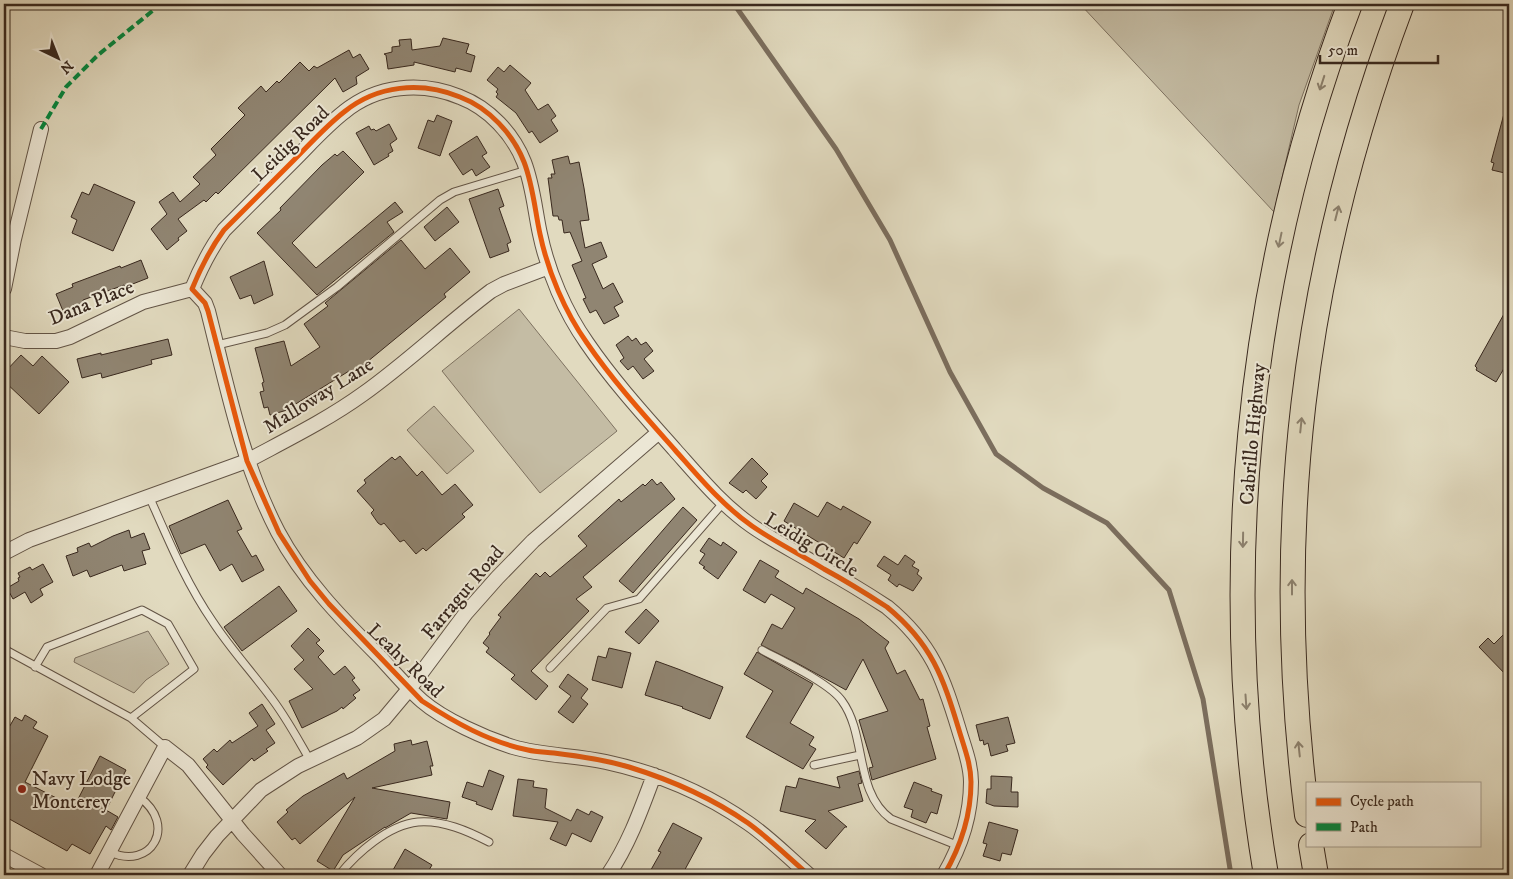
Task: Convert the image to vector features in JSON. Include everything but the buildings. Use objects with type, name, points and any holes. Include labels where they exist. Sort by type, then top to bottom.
[{"type":"highway","name":"Cabrillo Highway","points":[[1266,875],[1252,770],[1243,650],[1244,529],[1250,426],[1264,324],[1286,213],[1310,122],[1350,4]]},
{"type":"highway","points":[[1306,805],[1294,689],[1292,604],[1295,486],[1305,384],[1321,283],[1340,199],[1363,117],[1402,4]]},
{"type":"highway","points":[[1312,846],[1316,875]]},
{"type":"street","name":"Leidig Road","points":[[192,289],[207,255],[224,230],[344,112],[360,100],[396,88],[416,87],[451,93],[467,99],[483,109],[508,133],[527,170],[541,238],[549,266]]},
{"type":"street","points":[[4,289],[14,239],[41,129]]},
{"type":"street","name":"Leidig Circle","points":[[549,266],[574,324],[585,341],[659,432],[724,502],[764,534],[888,608],[901,619],[925,646],[943,681],[968,759],[971,780],[970,802],[965,828],[959,847],[944,875]]},
{"type":"street","name":"Malloway Lane","points":[[4,553],[29,540],[247,461],[329,416],[362,395],[427,345],[491,291],[549,266]]},
{"type":"street","name":"Dana Place","points":[[4,337],[25,341],[56,341],[70,337],[142,302],[192,289]]},
{"type":"street","name":"Leahy Road","points":[[192,289],[205,303],[247,461],[279,533],[310,581],[334,610],[422,701],[438,712],[494,740],[530,751],[603,761],[654,775],[680,785],[722,807],[749,824],[809,875]]},
{"type":"street","name":"Farragut Road","points":[[190,875],[203,854],[261,790],[310,760],[357,738],[384,719],[410,688],[466,613],[497,578],[533,541],[659,432]]},
{"type":"street","points":[[98,875],[165,747],[188,765],[269,865],[280,875]]},
{"type":"street","points":[[608,875],[619,858],[639,816],[654,775]]},
{"type":"street","points":[[4,855],[41,875]]},
{"type":"lane","points":[[217,345],[267,333],[285,325],[337,287],[440,200],[454,192],[527,170]]},
{"type":"lane","points":[[149,496],[186,579],[212,622],[246,668],[270,695],[310,760]]},
{"type":"lane","points":[[550,668],[607,608],[639,599],[724,502]]},
{"type":"lane","points":[[36,667],[47,647],[142,610],[168,624],[194,669],[131,718]]},
{"type":"lane","points":[[4,649],[131,718],[165,747]]},
{"type":"lane","points":[[762,650],[822,684],[842,700],[852,721],[872,796],[883,813],[890,819],[959,847]]},
{"type":"lane","points":[[814,765],[860,755]]},
{"type":"lane","points":[[110,852],[118,856],[136,856],[145,852],[156,838],[159,830],[158,821],[148,804],[139,797]]},
{"type":"lane","points":[[339,875],[367,846],[404,825],[418,822],[453,826],[489,842]]},
{"type":"shaded area","points":[[1080,4],[1335,4],[1299,105],[1274,212]]},
{"type":"shaded area","points":[[519,309],[617,431],[540,493],[442,371]]},
{"type":"shaded area","points":[[434,406],[474,451],[447,474],[407,430]]},
{"type":"shaded area","points":[[148,631],[169,664],[146,680],[134,693],[74,662],[75,658]]},
{"type":"waterway","points":[[734,4],[836,149],[890,240],[950,372],[996,454],[1043,488],[1107,523],[1169,590],[1203,699],[1231,875]]},
{"type":"marked path","points":[[41,129],[66,87],[98,55],[161,4]]},
{"type":"cycle path","points":[[809,875],[748,823],[691,791],[645,772],[601,760],[531,751],[499,742],[459,724],[422,701],[329,604],[310,581],[279,533],[247,461],[208,311],[205,303],[192,289],[206,258],[224,230],[324,129],[357,103],[385,91],[400,88],[430,89],[445,92],[471,102],[499,123],[507,132],[524,162],[532,189],[543,248],[558,291],[579,331],[618,384],[702,480],[741,518],[887,607],[915,634],[934,662],[941,678],[965,749],[971,775],[971,795],[967,819],[960,842],[944,875]]},
{"type":"place","name":"Navy Lodge Monterey","points":[[22,789]]}]
